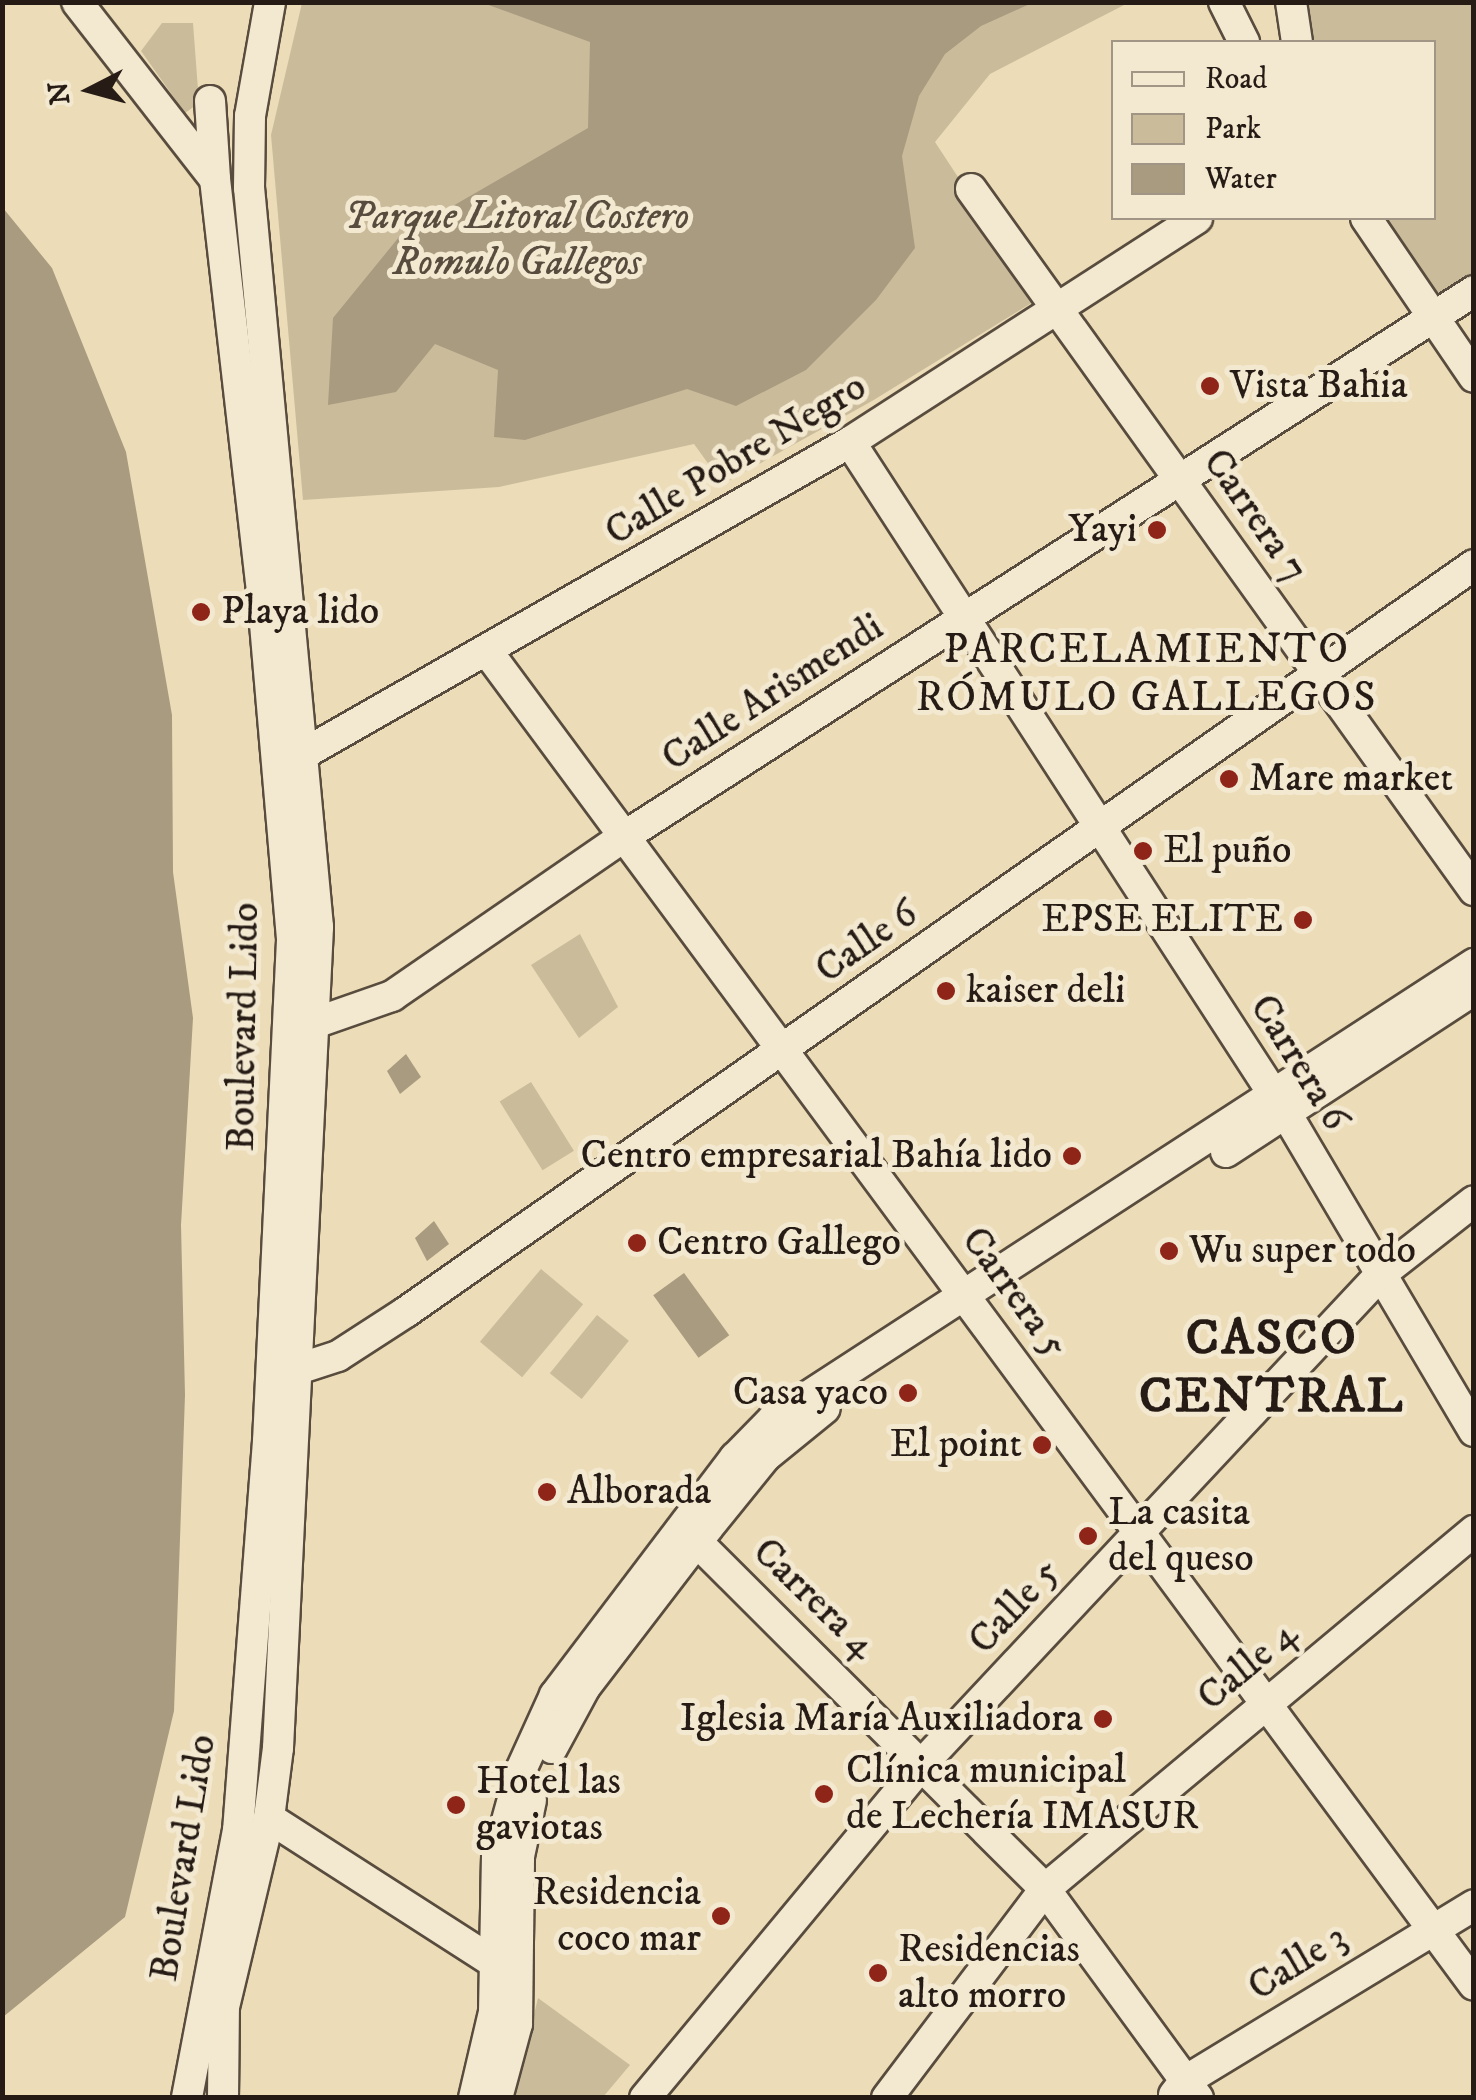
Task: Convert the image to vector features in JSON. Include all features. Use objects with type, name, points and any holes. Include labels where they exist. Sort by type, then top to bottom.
[{"type":"street","points":[[77,2],[215,179]]},
{"type":"street","name":"Boulevard Lido","points":[[223,2098],[224,2008],[269,1818],[298,1369],[318,928],[305,754],[249,188],[250,116],[270,2]]},
{"type":"street","points":[[1224,2],[1243,40]]},
{"type":"street","points":[[1291,2],[1297,40]]},
{"type":"street","name":"Boulevard Lido","points":[[187,2098],[238,1830],[268,1441],[292,940],[262,589],[215,179],[210,101]]},
{"type":"street","name":"Carrera 7","points":[[971,189],[1474,890]]},
{"type":"street","name":"Calle Pobre Negro","points":[[305,754],[850,442],[1055,306],[1194,220]]},
{"type":"street","points":[[1367,220],[1474,377]]},
{"type":"street","name":"Calle Arismendi","points":[[315,1024],[392,996],[622,838],[1178,477],[1474,291]]},
{"type":"street","name":"Carrera 6","points":[[850,442],[1281,1106],[1474,1431]]},
{"type":"street","name":"Calle 6","points":[[298,1369],[338,1356],[379,1330],[1474,565]]},
{"type":"street","name":"Carrera 5","points":[[488,651],[622,838],[971,1300],[1262,1706],[1434,1925],[1474,1985]]},
{"type":"street","points":[[1281,1106],[1474,964]]},
{"type":"street","points":[[474,2098],[494,2012],[497,1857],[521,1770],[555,1695],[689,1533],[800,1425],[971,1300],[1474,990]]},
{"type":"street","name":"Calle 5","points":[[645,2098],[924,1762],[1380,1274],[1474,1201]]},
{"type":"street","name":"Calle 4","points":[[887,2098],[1045,1889],[1474,1531]]},
{"type":"street","points":[[497,2098],[517,2024],[519,1856],[538,1780],[585,1687],[689,1533]]},
{"type":"street","name":"Carrera 4","points":[[689,1533],[924,1762],[1045,1889],[1185,2092]]},
{"type":"street","points":[[269,1818],[496,1964]]},
{"type":"street","name":"Calle 3","points":[[1185,2092],[1434,1925],[1474,1905]]},
{"type":"green space","name":"Parque Litoral Costero Romulo Gallegos","points":[[302,3],[1128,3],[990,74],[935,142],[1038,299],[872,401],[723,484],[694,444],[499,487],[303,500],[271,135]]},
{"type":"green space","points":[[1285,3],[1473,3],[1473,292],[1435,318],[1368,220],[1436,220],[1436,40],[1296,40]]},
{"type":"green space","points":[[162,23],[193,23],[199,103],[185,113],[141,51]]},
{"type":"green space","points":[[580,934],[618,1007],[579,1038],[531,965]]},
{"type":"green space","points":[[531,1082],[574,1151],[543,1170],[500,1102]]},
{"type":"green space","points":[[541,1269],[583,1304],[522,1377],[480,1342]]},
{"type":"green space","points":[[597,1315],[629,1341],[582,1399],[550,1373]]},
{"type":"green space","points":[[538,1998],[630,2065],[603,2097],[514,2098]]},
{"type":"water","points":[[483,3],[1032,3],[981,26],[945,54],[919,96],[902,156],[915,248],[876,300],[806,370],[736,406],[687,389],[525,440],[494,437],[498,370],[435,344],[396,392],[328,405],[333,318],[399,237],[588,128],[590,42]]},
{"type":"water","points":[[3,208],[52,268],[126,452],[172,715],[173,872],[193,1018],[181,1225],[185,1395],[174,1711],[125,1917],[3,2017]]},
{"type":"water","points":[[406,1054],[421,1077],[400,1094],[387,1071]]},
{"type":"water","points":[[434,1221],[449,1244],[427,1261],[415,1238]]},
{"type":"water","points":[[684,1273],[729,1335],[699,1358],[653,1295]]},
{"type":"place","name":"Vista Bahia","points":[[1210,386]]},
{"type":"place","name":"Yayi","points":[[1157,530]]},
{"type":"place","name":"Playa lido","points":[[201,612]]},
{"type":"place","name":"Mare market","points":[[1229,779]]},
{"type":"place","name":"El puño","points":[[1143,851]]},
{"type":"place","name":"EPSE ELITE","points":[[1303,920]]},
{"type":"place","name":"kaiser deli","points":[[946,991]]},
{"type":"place","name":"Centro empresarial Bahía lido","points":[[1072,1156]]},
{"type":"place","name":"Centro Gallego","points":[[637,1243]]},
{"type":"place","name":"Wu super todo","points":[[1169,1251]]},
{"type":"place","name":"Casa yaco","points":[[908,1393]]},
{"type":"place","name":"El point","points":[[1042,1445]]},
{"type":"place","name":"Alborada","points":[[547,1492]]},
{"type":"place","name":"La casita del queso","points":[[1088,1536]]},
{"type":"place","name":"Iglesia María Auxiliadora","points":[[1103,1719]]},
{"type":"place","name":"Clínica municipal de Lechería IMASUR","points":[[824,1794]]},
{"type":"place","name":"Hotel las gaviotas","points":[[456,1805]]},
{"type":"place","name":"Residencia coco mar","points":[[721,1916]]},
{"type":"place","name":"Residencias alto morro","points":[[878,1973]]},
{"type":"district","name":"PARCELAMIENTO RÓMULO GALLEGOS","points":[[1147,674]]},
{"type":"district","name":"CASCO CENTRAL","points":[[1272,1367]]}]
